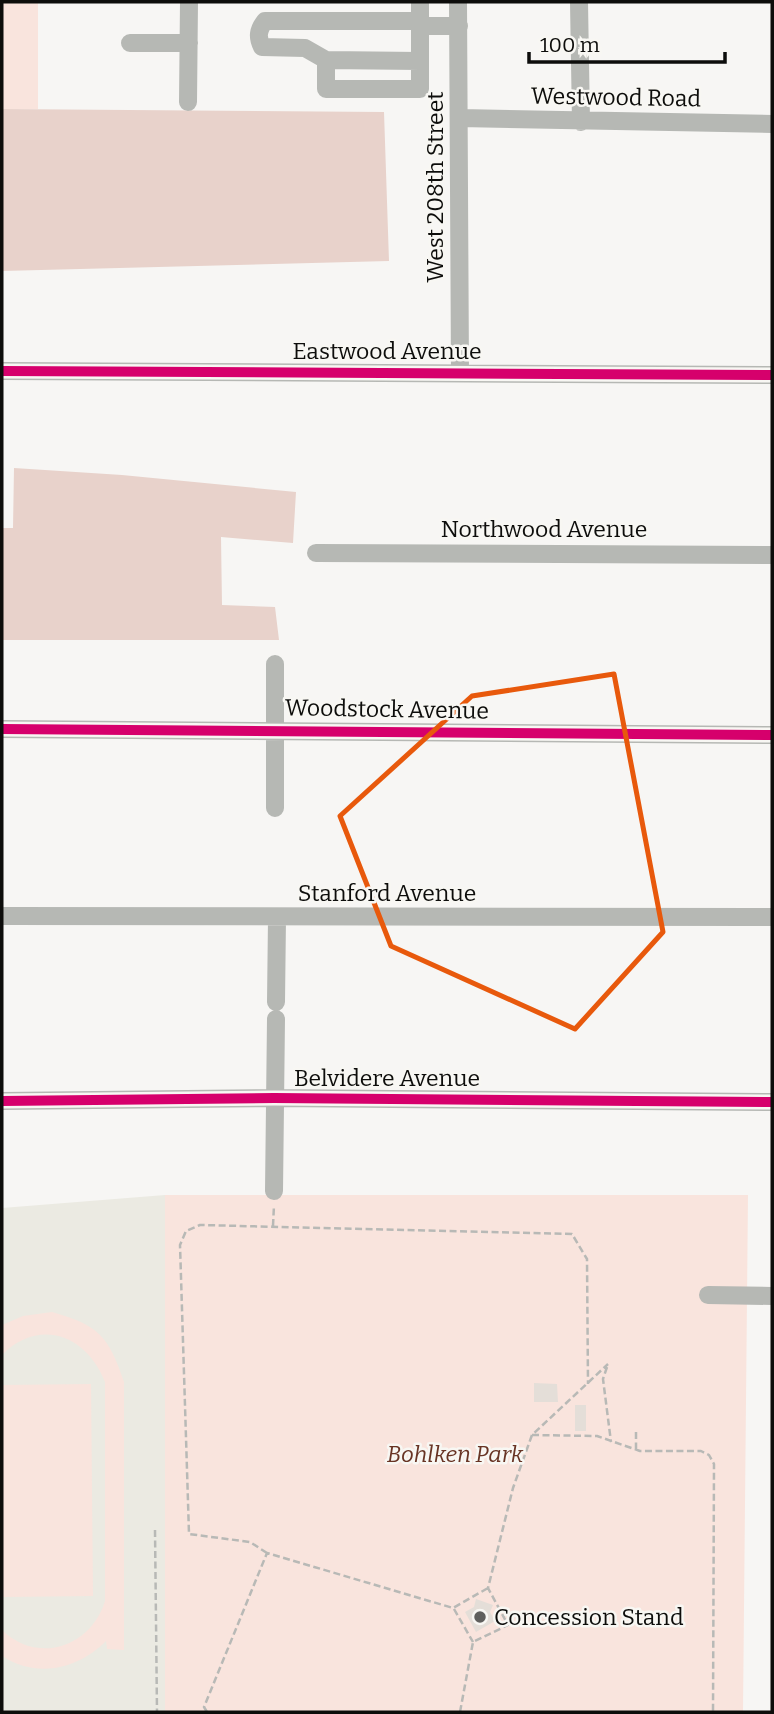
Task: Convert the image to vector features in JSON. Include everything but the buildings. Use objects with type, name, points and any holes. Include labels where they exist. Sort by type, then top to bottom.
[{"type":"street","points":[[188,102],[189,2]]},
{"type":"street","points":[[326,60],[326,89],[420,89],[420,2]]},
{"type":"street","name":"West 208th Street","points":[[458,2],[460,373]]},
{"type":"street","points":[[579,2],[581,122]]},
{"type":"street","points":[[420,61],[326,60],[305,48],[262,47],[259,29],[265,21],[459,26]]},
{"type":"street","points":[[130,43],[189,43]]},
{"type":"street","name":"Westwood Road","points":[[460,118],[772,124]]},
{"type":"street","name":"Eastwood Avenue","points":[[2,370],[772,375]]},
{"type":"street","name":"Northwood Avenue","points":[[316,553],[772,555]]},
{"type":"street","points":[[275,664],[275,808]]},
{"type":"street","name":"Woodstock Avenue","points":[[2,729],[274,729],[772,735]]},
{"type":"street","name":"Stanford Avenue","points":[[2,916],[772,917]]},
{"type":"street","points":[[274,1191],[277,918]]},
{"type":"street","name":"Belvidere Avenue","points":[[2,1101],[274,1098],[772,1102]]},
{"type":"street","points":[[708,1295],[772,1296]]},
{"type":"path","points":[[273,1226],[274,1191]]},
{"type":"path","points":[[460,1712],[473,1643],[453,1608],[267,1553],[250,1542],[189,1534],[180,1245],[187,1231],[200,1225],[572,1234],[587,1259],[588,1384]]},
{"type":"path","points":[[473,1643],[508,1625],[488,1588],[513,1488],[532,1435],[608,1364],[603,1379],[611,1442]]},
{"type":"path","points":[[636,1432],[636,1450]]},
{"type":"path","points":[[532,1435],[597,1436],[636,1450],[701,1451],[709,1455],[713,1464],[713,1712]]},
{"type":"path","points":[[155,1530],[157,1712]]},
{"type":"path","points":[[205,1712],[204,1707],[267,1553]]},
{"type":"path","points":[[453,1608],[488,1588]]},
{"type":"highlighted area","points":[[614,674],[663,932],[575,1029],[391,946],[340,816],[472,696]]},
{"type":"shaded area","points":[[2,109],[384,112],[389,261],[2,271]]},
{"type":"shaded area","points":[[14,468],[122,475],[296,492],[293,543],[221,537],[222,605],[275,607],[279,640],[2,640],[2,528],[13,528]]},
{"type":"shaded area","points":[[165,1195],[165,1712],[2,1712],[2,1208]]},
{"type":"green space","points":[[2,2],[38,2],[38,109],[2,109]]},
{"type":"green space","name":"Bohlken Park","points":[[165,1195],[748,1195],[743,1712],[165,1712]]},
{"type":"green space","points":[[52,1312],[81,1322],[100,1335],[113,1354],[124,1382],[124,1650],[107,1649],[106,1641],[95,1651],[70,1664],[43,1669],[16,1663],[2,1656],[2,1630],[16,1641],[31,1647],[62,1646],[76,1640],[88,1630],[105,1601],[105,1382],[87,1353],[61,1337],[46,1334],[31,1337],[16,1343],[2,1355],[2,1325],[23,1316]]},
{"type":"green space","points":[[91,1384],[93,1596],[2,1597],[2,1385]]},
{"type":"cycle path","points":[[2,371],[772,375]]},
{"type":"cycle path","points":[[2,729],[772,735]]},
{"type":"cycle path","points":[[2,1101],[274,1098],[772,1102]]},
{"type":"place","name":"Concession Stand","points":[[480,1617]]}]
